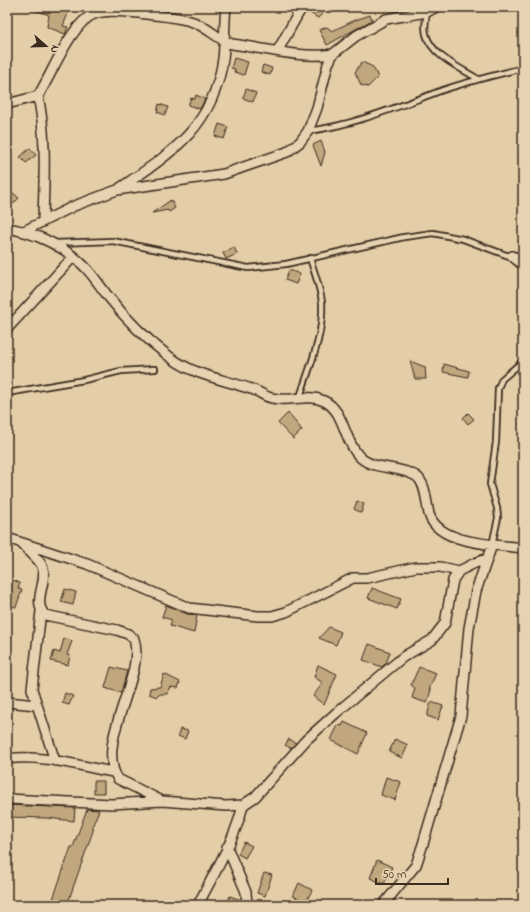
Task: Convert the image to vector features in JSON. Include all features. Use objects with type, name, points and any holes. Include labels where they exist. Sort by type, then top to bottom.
[{"type":"street","points":[[117,190],[163,159],[198,125],[208,107],[215,89],[223,59],[226,7]]},
{"type":"street","points":[[278,50],[302,7]]},
{"type":"street","points":[[24,231],[43,220],[74,206],[117,190],[224,174],[287,152],[300,142],[308,131],[317,108],[328,64],[333,54],[356,36],[386,19],[427,12],[436,7]]},
{"type":"street","points":[[7,104],[38,96],[45,85],[58,57],[93,11],[120,11],[177,18],[205,26],[224,42],[321,56],[333,54]]},
{"type":"street","points":[[38,96],[44,121],[46,151],[43,220]]},
{"type":"street","points":[[7,228],[24,231],[52,243],[73,257],[85,267],[121,312],[160,349],[177,362],[204,376],[254,390],[272,398],[282,400],[300,397],[324,401],[333,407],[354,450],[359,457],[369,463],[416,476],[424,488],[431,521],[437,528],[457,538],[492,545],[523,548]]},
{"type":"street","points":[[512,256],[523,265]]},
{"type":"street","points":[[7,330],[73,257]]},
{"type":"street","points":[[7,538],[87,564],[189,608],[258,616],[272,616],[286,612],[350,578],[367,578],[416,567],[440,567],[459,572]]},
{"type":"street","points":[[20,543],[37,560],[43,569],[40,596],[42,611],[32,689],[54,761]]},
{"type":"street","points":[[383,905],[416,865],[423,844],[461,716],[469,628],[476,591],[492,545]]},
{"type":"street","points":[[7,799],[112,804],[162,801],[226,806],[243,805],[255,797],[306,740],[336,713],[404,657],[432,640],[445,623],[453,580],[459,572],[486,559]]},
{"type":"street","points":[[42,611],[45,615],[54,618],[117,630],[134,638],[137,653],[131,679],[120,711],[113,745],[113,772],[118,779],[162,801]]},
{"type":"street","points":[[7,702],[36,705]]},
{"type":"street","points":[[7,759],[29,758],[54,761],[113,772]]},
{"type":"street","points":[[198,905],[227,846],[241,814],[243,805]]},
{"type":"street","points":[[227,846],[246,892],[247,905]]},
{"type":"lane","points":[[427,12],[426,33],[432,47],[478,79]]},
{"type":"lane","points":[[308,131],[336,128],[478,79],[523,68]]},
{"type":"lane","points":[[52,243],[113,242],[248,268],[286,264],[404,237],[433,233],[463,239],[512,256],[523,254]]},
{"type":"lane","points":[[300,397],[320,329],[322,316],[322,302],[310,258]]},
{"type":"lane","points":[[492,545],[498,518],[497,508],[490,484],[496,442],[498,388],[502,379],[523,361]]},
{"type":"lane","points":[[7,393],[84,380],[121,371],[155,369]]},
{"type":"building","points":[[58,7],[69,11],[63,26],[68,27],[65,34],[47,27],[49,15],[29,8]]},
{"type":"building","points":[[316,7],[329,7],[318,18],[310,13]]},
{"type":"building","points":[[370,15],[372,20],[327,45],[319,30],[327,27],[332,31]]},
{"type":"building","points":[[234,58],[248,62],[244,75],[234,72],[235,69],[231,68]]},
{"type":"building","points":[[362,62],[373,67],[378,77],[368,87],[361,85],[355,72]]},
{"type":"building","points":[[263,65],[272,68],[270,75],[261,72]]},
{"type":"building","points":[[246,89],[256,93],[253,102],[243,98]]},
{"type":"building","points":[[196,95],[205,99],[200,109],[188,105],[191,98],[195,99]]},
{"type":"building","points":[[159,104],[168,107],[165,115],[157,112]]},
{"type":"building","points":[[219,124],[228,127],[224,139],[215,136]]},
{"type":"building","points":[[321,141],[325,152],[321,166],[313,145]]},
{"type":"building","points":[[30,148],[36,155],[26,163],[20,157]]},
{"type":"building","points":[[12,192],[19,198],[7,210],[7,197]]},
{"type":"building","points":[[171,200],[175,208],[169,212],[168,210],[152,213]]},
{"type":"building","points":[[234,247],[237,254],[226,259],[223,253]]},
{"type":"building","points":[[289,270],[300,274],[296,284],[285,280]]},
{"type":"building","points":[[410,361],[425,367],[426,379],[415,379]]},
{"type":"building","points":[[444,364],[469,371],[468,377],[443,372]]},
{"type":"building","points":[[288,413],[302,430],[293,439],[278,423]]},
{"type":"building","points":[[468,413],[474,419],[468,424],[463,418]]},
{"type":"building","points":[[357,501],[364,504],[361,513],[354,509]]},
{"type":"building","points":[[13,580],[20,583],[18,589],[22,590],[16,607],[8,605],[13,592],[9,591]]},
{"type":"building","points":[[372,588],[401,599],[397,609],[368,598]]},
{"type":"building","points":[[65,589],[76,592],[73,605],[61,602]]},
{"type":"building","points":[[166,605],[187,614],[197,615],[194,633],[170,626],[172,620],[162,617]]},
{"type":"building","points":[[329,627],[341,632],[336,645],[319,638]]},
{"type":"building","points":[[64,638],[72,641],[67,655],[70,656],[68,665],[51,661],[54,651],[60,653]]},
{"type":"building","points":[[369,644],[390,652],[386,663],[382,667],[363,660]]},
{"type":"building","points":[[318,665],[337,674],[324,705],[313,696],[323,683],[314,677]]},
{"type":"building","points":[[111,667],[127,671],[121,693],[105,688]]},
{"type":"building","points":[[419,667],[436,673],[429,690],[431,690],[427,703],[412,698],[415,688],[411,685]]},
{"type":"building","points":[[164,674],[180,682],[178,688],[171,687],[167,694],[160,694],[157,697],[149,694],[150,688],[160,687]]},
{"type":"building","points":[[65,693],[73,696],[69,705],[62,703]]},
{"type":"building","points":[[431,702],[443,706],[438,720],[427,716]]},
{"type":"building","points":[[344,722],[367,733],[358,754],[331,740],[338,725],[342,726]]},
{"type":"building","points":[[180,729],[188,731],[185,739],[178,736]]},
{"type":"building","points":[[289,739],[296,743],[291,748],[285,745]]},
{"type":"building","points":[[395,739],[408,745],[402,758],[389,752]]},
{"type":"building","points":[[386,777],[401,782],[395,800],[381,795]]},
{"type":"building","points":[[94,781],[104,781],[104,793],[94,793]]},
{"type":"building","points":[[7,805],[75,808],[74,821],[47,818],[7,817]]},
{"type":"building","points":[[87,809],[99,810],[92,827],[94,828],[67,905],[51,905],[71,847],[73,847]]},
{"type":"building","points":[[244,842],[252,846],[245,858],[238,854]]},
{"type":"building","points":[[377,860],[392,867],[384,884],[370,878]]},
{"type":"building","points":[[264,873],[272,875],[265,896],[257,893]]},
{"type":"building","points":[[299,883],[312,890],[306,902],[293,896]]},
{"type":"building","points":[[230,896],[241,900],[241,905],[226,905]]}]
